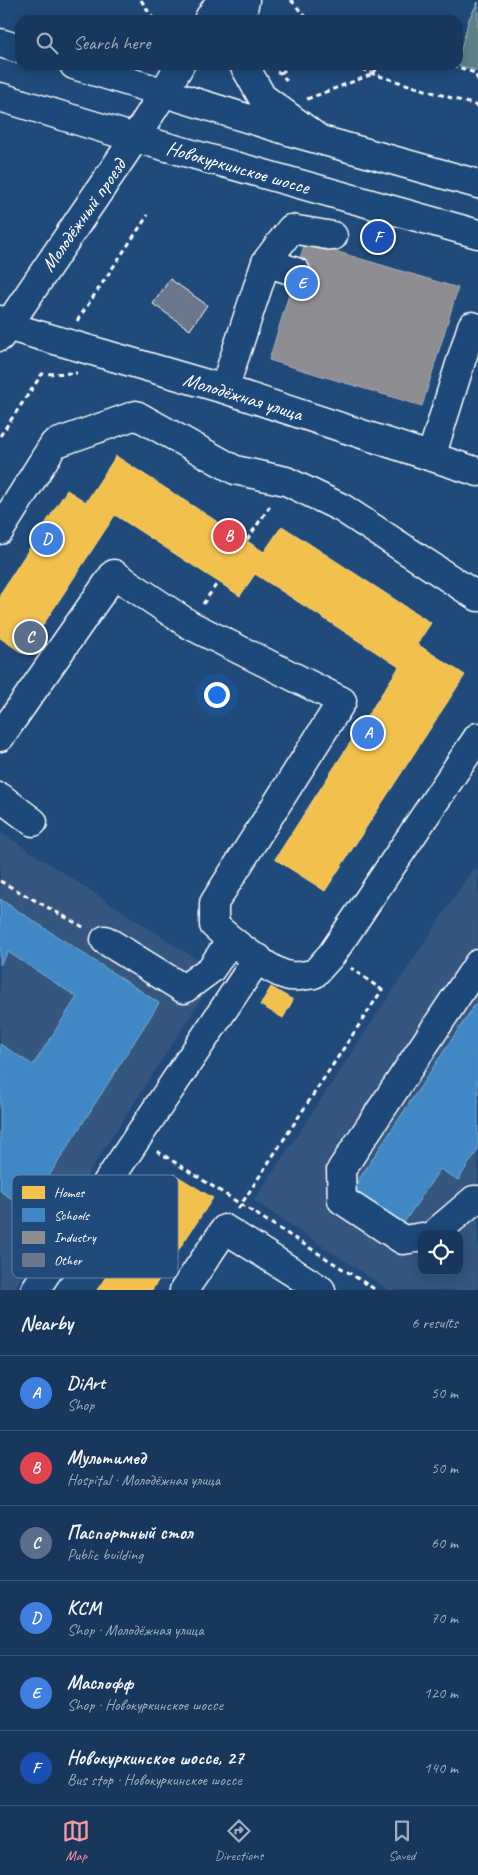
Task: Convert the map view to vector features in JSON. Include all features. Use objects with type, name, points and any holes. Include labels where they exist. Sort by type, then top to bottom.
[{"type":"main road","points":[[211,15],[221,0]]},
{"type":"main road","points":[[242,15],[245,0]]},
{"type":"main road","points":[[0,43],[15,48]]},
{"type":"main road","points":[[91,70],[478,184]]},
{"type":"main road","name":"Молодёжный проезд","points":[[2,328],[135,138],[177,70]]},
{"type":"main road","points":[[247,70],[262,97],[317,138]]},
{"type":"main road","name":"Новокуркинское шоссе","points":[[0,97],[135,138],[478,234]]},
{"type":"main road","points":[[224,389],[266,262],[291,229],[333,236]]},
{"type":"main road","points":[[266,262],[296,272]]},
{"type":"main road","points":[[431,457],[472,326],[478,328]]},
{"type":"main road","name":"Молодёжная улица","points":[[2,328],[62,342],[224,389],[478,472]]},
{"type":"main road","points":[[0,530],[54,444],[136,415],[235,470],[286,481],[342,508],[478,597]]},
{"type":"main road","points":[[0,737],[114,574],[190,624],[342,701],[214,903],[214,925],[231,940],[276,972],[290,976],[314,974],[332,954],[478,737]]},
{"type":"main road","points":[[0,797],[33,822]]},
{"type":"main road","points":[[104,940],[184,989],[211,969],[231,940]]},
{"type":"main road","points":[[112,1175],[258,958]]},
{"type":"main road","points":[[418,1238],[404,1240],[342,1200],[341,1170],[478,964]]},
{"type":"main road","points":[[439,1230],[474,1200],[478,1200]]},
{"type":"main road","points":[[184,1290],[225,1229],[320,1290]]},
{"type":"main road","points":[[35,1290],[43,1278]]},
{"type":"path","points":[[141,0],[151,15]]},
{"type":"path","points":[[291,0],[304,15]]},
{"type":"path","points":[[463,69],[477,73],[478,80]]},
{"type":"path","points":[[281,73],[285,70]]},
{"type":"path","points":[[364,70],[478,106]]},
{"type":"path","points":[[302,101],[372,74],[375,70]]},
{"type":"path","points":[[0,436],[148,214]]},
{"type":"path","points":[[42,374],[78,373]]},
{"type":"path","points":[[247,540],[286,481]]},
{"type":"path","points":[[0,881],[104,940]]},
{"type":"path","points":[[225,1229],[382,990],[332,954]]},
{"type":"path","points":[[137,1138],[242,1203],[376,1290]]},
{"type":"shaded area","points":[[0,832],[218,973],[87,1175],[12,1175],[12,1278],[21,1278],[13,1290],[0,1290]]},
{"type":"shaded area","points":[[474,867],[478,870],[478,1290],[389,1290],[254,1201]]},
{"type":"green space","points":[[478,2],[478,71],[463,67],[463,42],[469,19]]},
{"type":"building: Homes","points":[[116,456],[264,552],[282,526],[431,623],[417,644],[465,675],[325,891],[275,859],[399,667],[255,574],[240,596],[115,515],[24,654],[0,638],[0,594],[67,490],[86,502]]},
{"type":"building: Homes","points":[[271,987],[293,1000],[283,1018],[260,1005]]},
{"type":"building: Homes","points":[[178,1176],[213,1198],[178,1251]]},
{"type":"building: Homes","points":[[105,1278],[160,1278],[152,1290],[97,1290]]},
{"type":"building: Schools","points":[[0,899],[159,1003],[50,1175],[12,1175],[12,1199],[0,1191],[0,1044],[33,1065],[77,997],[8,952],[0,965]]},
{"type":"building: Schools","points":[[478,1000],[478,1150],[458,1180],[440,1169],[401,1227],[351,1191]]},
{"type":"building: Industry","points":[[305,242],[458,288],[422,406],[269,360]]},
{"type":"building: Other","points":[[170,279],[207,305],[190,330],[153,304]]},
{"type":"place","name":"Новокуркинское шоссе, 27","points":[[378,237]]},
{"type":"place","name":"Маслофф","points":[[302,283]]},
{"type":"place","name":"Мультимед","points":[[229,536]]},
{"type":"place","name":"КСМ","points":[[47,539]]},
{"type":"place","name":"Паспортный стол","points":[[30,637]]},
{"type":"place","name":"DiArt","points":[[368,733]]}]
